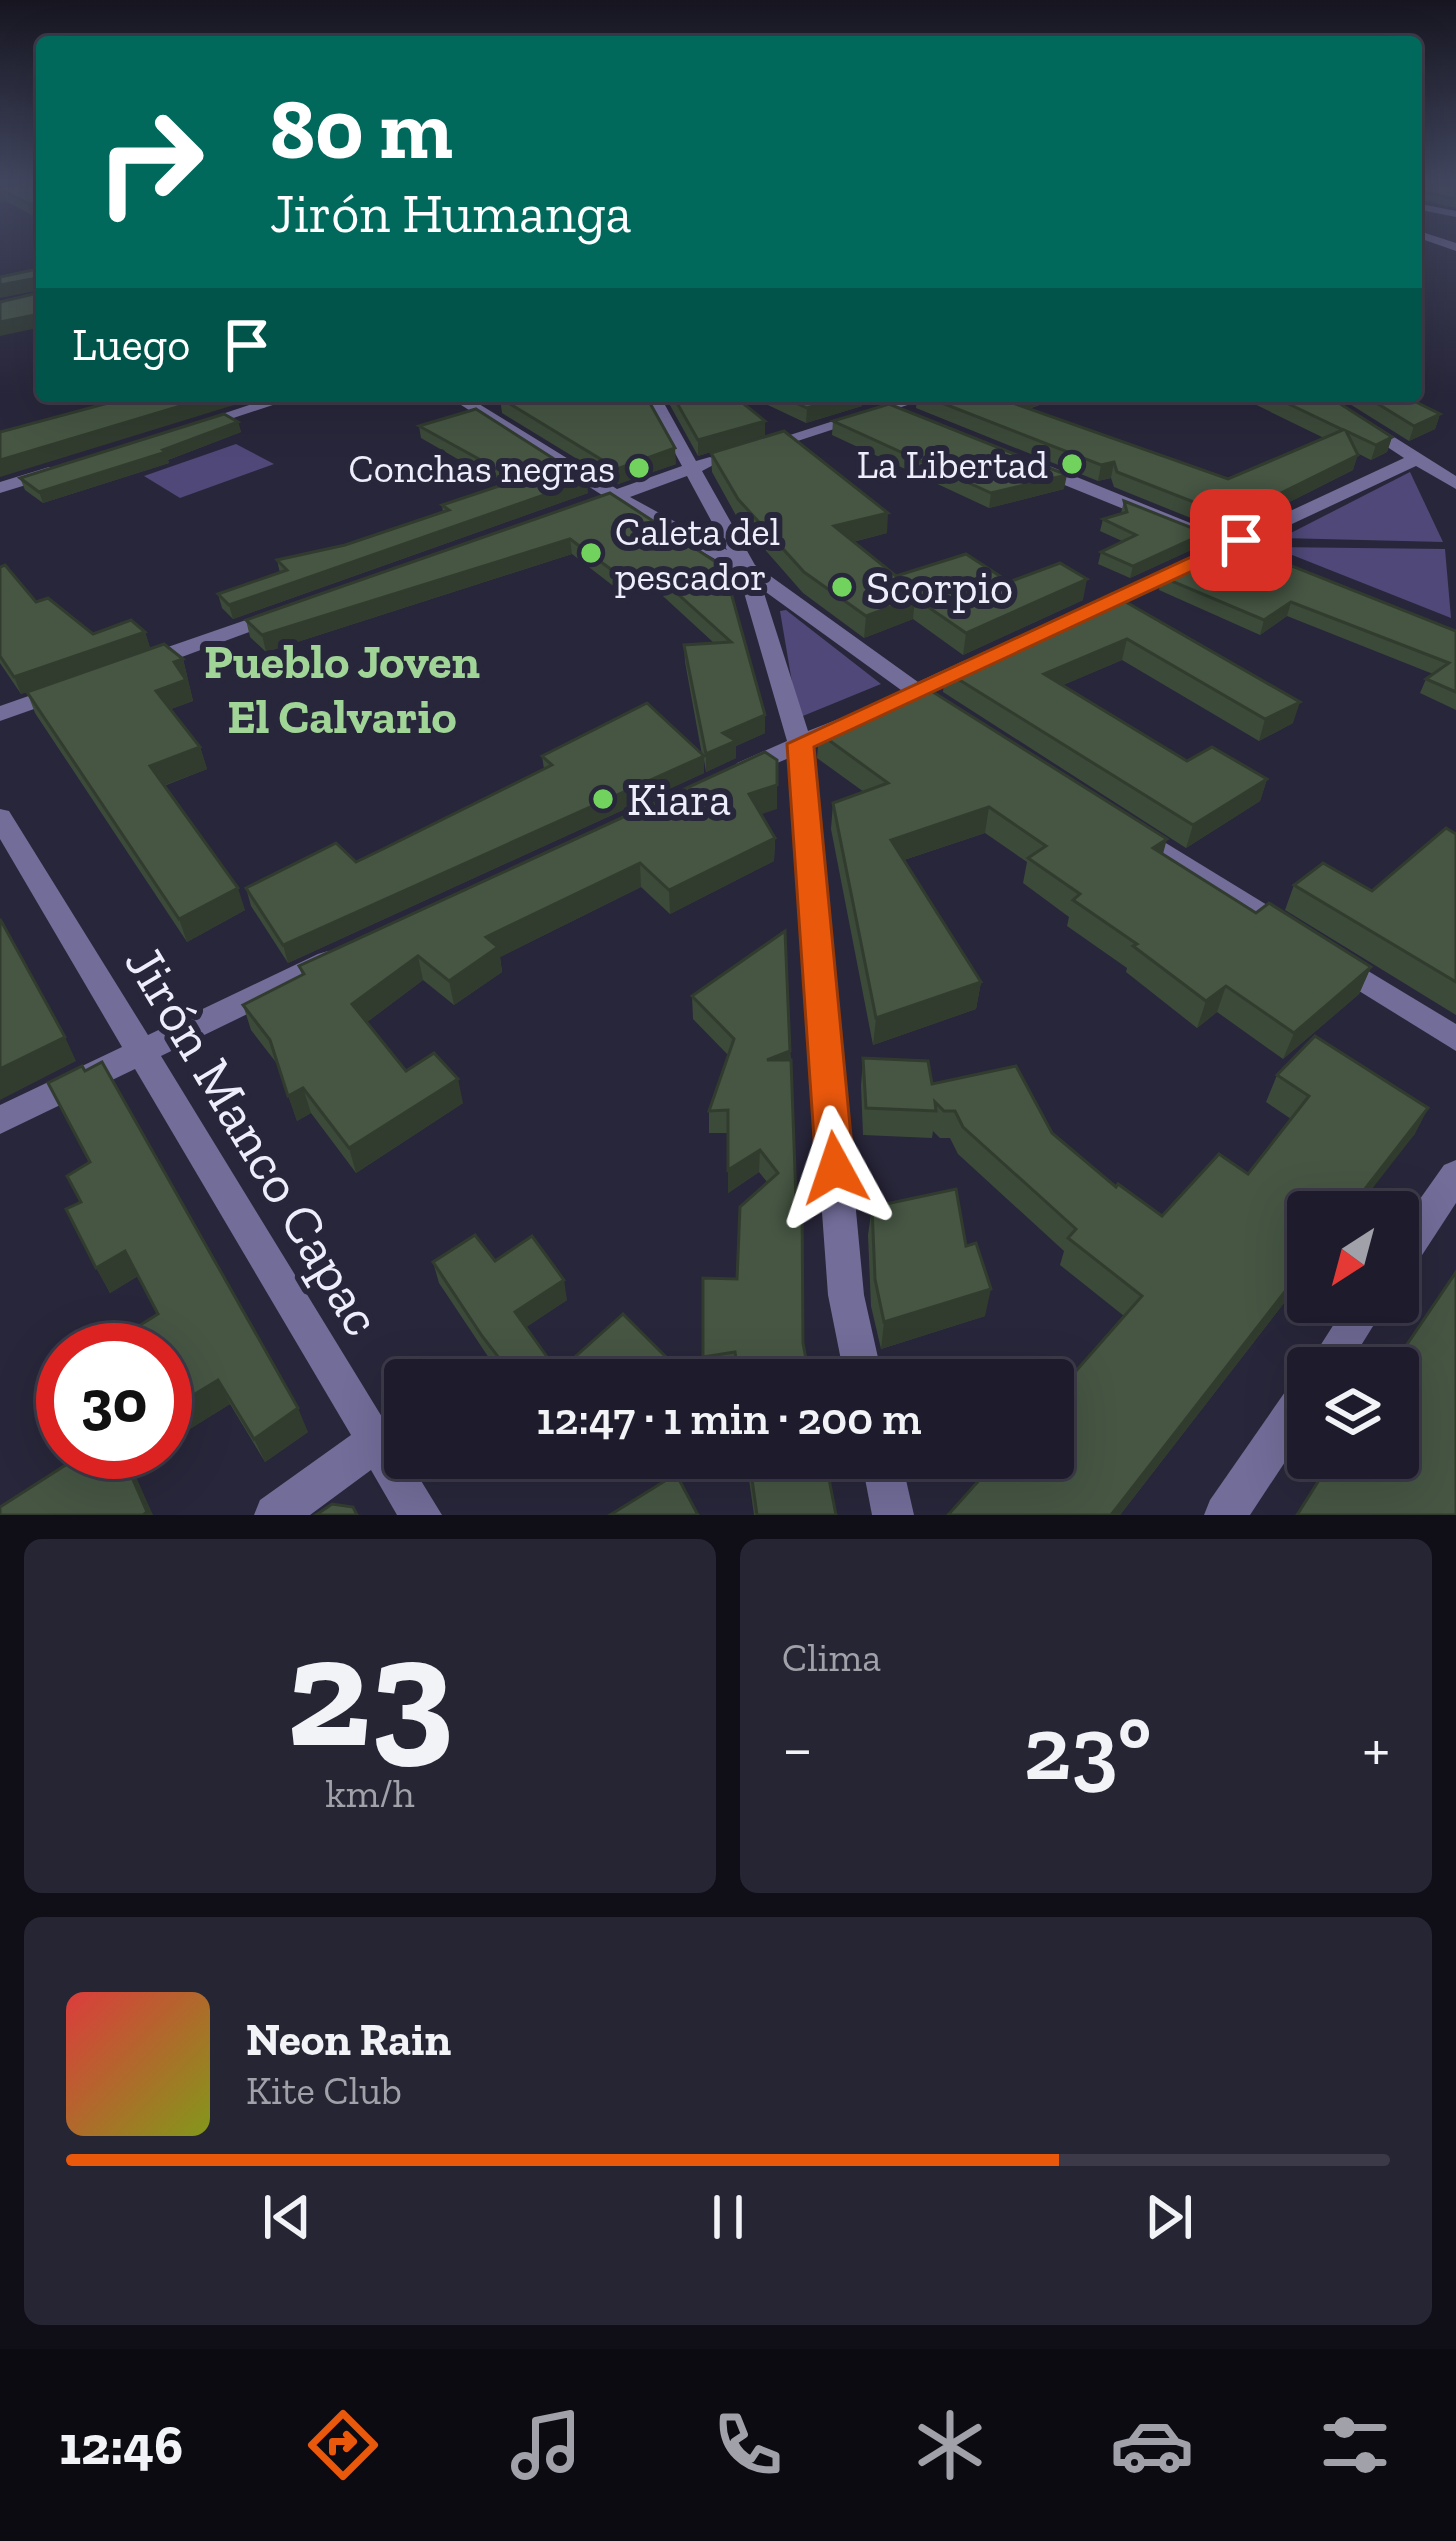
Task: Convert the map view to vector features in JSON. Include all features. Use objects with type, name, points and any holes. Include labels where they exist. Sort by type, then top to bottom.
[{"type":"street","points":[[180,430],[272,402]]},
{"type":"street","points":[[465,402],[616,496],[747,569],[957,717]]},
{"type":"street","points":[[656,402],[695,466],[747,569],[800,744],[846,1295],[860,1359]]},
{"type":"street","points":[[874,402],[910,416]]},
{"type":"street","points":[[594,504],[695,466],[908,402]]},
{"type":"street","points":[[1327,402],[1456,484]]},
{"type":"street","points":[[1017,459],[1240,550]]},
{"type":"street","points":[[1063,623],[1240,550],[1414,460]]},
{"type":"street","points":[[0,488],[68,466]]},
{"type":"street","points":[[132,667],[286,613]]},
{"type":"street","points":[[715,783],[1000,653]]},
{"type":"street","points":[[0,714],[88,682]]},
{"type":"street","name":"Jirón Manco Capac","points":[[0,817],[422,1515]]},
{"type":"street","points":[[1116,820],[1456,1040]]},
{"type":"street","points":[[0,1120],[353,951]]},
{"type":"street","points":[[1419,1229],[1456,1174]]},
{"type":"street","points":[[1225,1515],[1287,1424]]},
{"type":"street","points":[[275,1515],[377,1441]]},
{"type":"street","points":[[885,1479],[893,1515]]},
{"type":"shaded area","points":[[236,444],[274,464],[180,498],[144,476]]},
{"type":"shaded area","points":[[1410,472],[1443,542],[1281,538]]},
{"type":"shaded area","points":[[1272,547],[1445,549],[1451,618]]},
{"type":"shaded area","points":[[786,610],[881,684],[798,718],[780,611]]},
{"type":"building","points":[[36,269],[36,278],[0,285],[0,277]]},
{"type":"building","points":[[36,293],[36,315],[0,322],[0,302]]},
{"type":"building","points":[[112,402],[194,402],[0,460],[0,432]]},
{"type":"building","points":[[507,402],[649,402],[675,448],[617,469]]},
{"type":"building","points":[[676,402],[741,402],[765,421],[698,440]]},
{"type":"building","points":[[794,402],[828,402],[807,408]]},
{"type":"building","points":[[939,402],[1010,402],[1228,479],[1343,430],[1285,402],[1337,402],[1392,437],[1376,445],[1346,431],[1358,455],[1232,517],[1117,472],[1114,462],[1101,465]]},
{"type":"building","points":[[1375,402],[1416,402],[1440,414],[1414,426]]},
{"type":"building","points":[[889,404],[1067,475],[991,493],[833,421]]},
{"type":"building","points":[[476,409],[587,480],[229,605],[218,594],[287,570],[277,560],[345,545],[449,510],[442,505],[517,480],[419,426]]},
{"type":"building","points":[[224,414],[238,422],[163,450],[166,452],[39,492],[20,478]]},
{"type":"building","points":[[784,431],[888,513],[834,526],[896,576],[966,554],[1009,582],[1060,563],[1087,579],[966,633],[915,598],[866,616],[804,572],[738,499],[711,453]]},
{"type":"building","points":[[610,493],[716,562],[730,589],[765,715],[723,733],[736,741],[706,754],[684,645],[731,642],[651,570],[624,579],[570,539],[262,635],[246,620]]},
{"type":"building","points":[[1124,501],[1205,533],[1133,566],[1101,552],[1136,535],[1103,519],[1127,512]]},
{"type":"building","points":[[1234,543],[1456,631],[1456,692],[1426,679],[1449,663],[1291,602],[1264,620],[1162,577]]},
{"type":"building","points":[[5,565],[36,602],[48,598],[93,634],[131,620],[145,632],[14,677],[0,656],[0,567]]},
{"type":"building","points":[[1112,594],[1300,702],[1265,719],[1127,639],[1044,674],[1187,761],[1212,747],[1267,779],[1193,825],[945,671]]},
{"type":"building","points":[[164,644],[183,659],[174,662],[186,680],[156,691],[200,747],[150,766],[238,888],[179,919],[27,692]]},
{"type":"building","points":[[925,687],[1167,839],[1153,848],[1256,913],[1269,903],[1371,967],[1294,1033],[1226,986],[1206,1001],[1133,946],[1137,944],[1073,900],[1080,894],[1028,858],[1046,846],[989,807],[891,840],[981,982],[876,1018],[833,803],[888,783],[819,733]]},
{"type":"building","points":[[647,703],[704,756],[283,945],[246,888],[336,843],[356,862],[552,765],[542,756]]},
{"type":"building","points":[[765,752],[777,760],[777,785],[749,794],[775,838],[669,890],[640,863],[486,937],[498,947],[449,981],[418,956],[352,1004],[406,1071],[434,1053],[458,1079],[349,1148],[303,1088],[288,1096],[270,1040],[243,1005],[304,974],[299,966]]},
{"type":"building","points":[[1446,828],[1456,834],[1456,982],[1294,885],[1323,863],[1372,891]]},
{"type":"building","points":[[0,919],[65,1037],[0,1069]]},
{"type":"building","points":[[785,931],[790,1051],[767,1060],[791,1060],[796,1199],[802,1199],[806,1359],[736,1359],[735,1352],[703,1357],[703,1278],[737,1279],[740,1207],[778,1173],[760,1150],[728,1170],[728,1110],[709,1111],[734,1039],[692,996]]},
{"type":"building","points":[[1315,1036],[1428,1108],[1363,1191],[1287,1191],[1287,1289],[1111,1515],[948,1515],[980,1479],[1074,1479],[1074,1373],[1142,1296],[1068,1238],[1076,1229],[963,1127],[955,1111],[944,1111],[935,1102],[936,1111],[866,1108],[863,1058],[928,1061],[932,1084],[1016,1066],[1052,1133],[1116,1187],[1118,1184],[1162,1216],[1219,1154],[1248,1174],[1309,1096],[1277,1075]]},
{"type":"building","points":[[102,1062],[298,1408],[254,1439],[218,1380],[192,1396],[192,1323],[144,1323],[158,1314],[125,1251],[96,1268],[66,1209],[81,1202],[67,1176],[90,1162],[48,1083],[82,1066],[85,1071]]},
{"type":"building","points":[[956,1189],[966,1246],[976,1243],[991,1289],[884,1322],[875,1279],[872,1207]]},
{"type":"building","points":[[475,1235],[495,1261],[532,1236],[564,1280],[515,1312],[549,1359],[500,1359],[433,1262]]},
{"type":"building","points":[[1456,1272],[1456,1515],[1297,1515],[1320,1479],[1419,1479],[1419,1347],[1405,1347]]},
{"type":"building","points":[[623,1314],[668,1359],[573,1359]]},
{"type":"building","points":[[44,1479],[133,1479],[147,1512],[0,1515],[0,1507]]},
{"type":"building","points":[[668,1479],[679,1479],[698,1515],[610,1515]]},
{"type":"building","points":[[752,1479],[829,1479],[836,1515],[757,1515]]},
{"type":"building","points":[[332,1504],[353,1507],[357,1515],[316,1515]]},
{"type":"place","name":"La Libertad","points":[[1072,464]]},
{"type":"place","name":"Conchas negras","points":[[639,468]]},
{"type":"place","name":"Caleta del pescador","points":[[591,553]]},
{"type":"place","name":"Scorpio","points":[[842,587]]},
{"type":"place","name":"Kiara","points":[[603,799]]},
{"type":"district","name":"Pueblo Joven El Calvario","points":[[342,688]]},
{"type":"route","points":[[835,1168],[800,744],[1241,540]]}]
